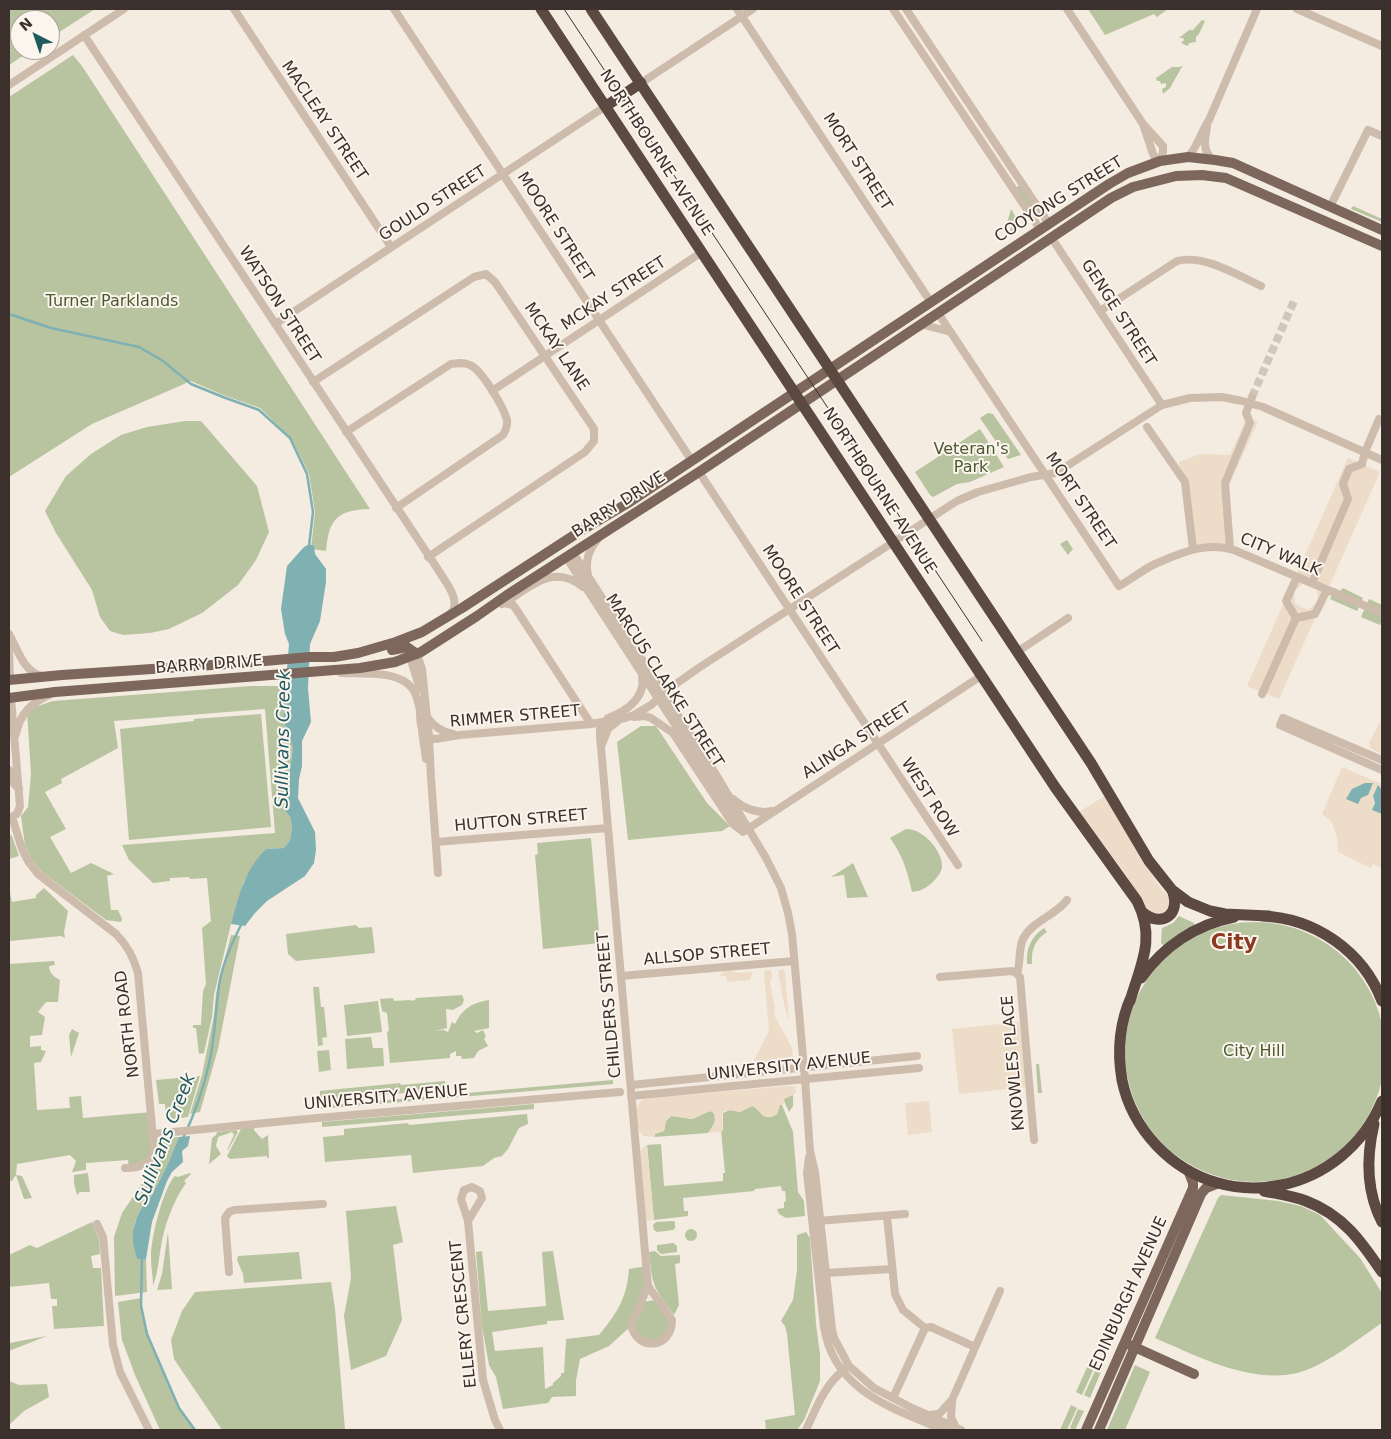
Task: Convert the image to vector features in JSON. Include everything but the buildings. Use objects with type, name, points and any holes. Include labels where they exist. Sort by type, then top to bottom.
[{"type":"highway","name":"NORTHBOURNE AVENUE","points":[[542,9],[1068,807],[1128,887],[1142,912],[1147,933],[1141,968],[1130,1001]]},
{"type":"highway","name":"NORTHBOURNE AVENUE","points":[[591,9],[1091,763],[1157,873],[1172,890],[1188,902],[1210,911],[1225,914],[1269,916]]},
{"type":"highway","points":[[606,106],[641,83]]},
{"type":"highway","points":[[1142,912],[1152,919],[1160,920],[1167,917],[1173,912],[1175,904],[1172,890]]},
{"type":"highway","points":[[1382,1001],[1364,968],[1341,946],[1310,927],[1269,916],[1246,916],[1220,920],[1194,930],[1181,938],[1152,964],[1141,979],[1130,1001],[1121,1032],[1120,1046],[1121,1072],[1127,1097],[1137,1120],[1152,1141],[1168,1156],[1188,1170],[1219,1183],[1306,1200],[1332,1214],[1343,1222],[1359,1239],[1382,1272]]},
{"type":"highway","points":[[1382,1101],[1370,1140],[1368,1165],[1372,1196],[1382,1222]]},
{"type":"highway","points":[[1248,1188],[1287,1184],[1302,1180],[1325,1169],[1354,1145],[1366,1131],[1377,1113]]},
{"type":"main road","name":"COOYONG STREET","points":[[829,368],[1128,173],[1160,161],[1188,157],[1233,163],[1382,230]]},
{"type":"main road","points":[[1160,161],[1163,168],[1176,176]]},
{"type":"main road","points":[[1144,183],[1151,179],[1158,170],[1160,161]]},
{"type":"main road","name":"COOYONG STREET","points":[[836,380],[1111,198],[1144,183],[1176,176],[1202,175],[1226,178],[1382,246]]},
{"type":"main road","points":[[1328,222],[1332,208]]},
{"type":"main road","points":[[1045,227],[1051,238]]},
{"type":"main road","points":[[970,275],[977,286]]},
{"type":"main road","name":"MORT STREET","points":[[930,301],[938,312]]},
{"type":"main road","name":"BARRY DRIVE","points":[[403,640],[448,617],[562,543],[628,503],[829,368]]},
{"type":"main road","name":"BARRY DRIVE","points":[[10,698],[55,692],[372,667],[413,652],[477,616],[507,594],[699,472],[836,380]]},
{"type":"main road","name":"MARCUS CLARKE STREET","points":[[562,543],[569,555]]},
{"type":"main road","name":"BARRY DRIVE","points":[[413,652],[420,636],[434,625]]},
{"type":"main road","points":[[310,657],[323,652],[356,648],[388,638],[403,640],[413,652]]},
{"type":"main road","name":"BARRY DRIVE","points":[[9,680],[310,657],[354,659],[403,647],[413,652]]},
{"type":"main road","points":[[9,680],[10,698]]},
{"type":"main road","name":"EDINBURGH AVENUE","points":[[1099,1430],[1134,1334],[1192,1188],[1193,1183],[1188,1170]]},
{"type":"main road","name":"EDINBURGH AVENUE","points":[[1134,1334],[1201,1194],[1206,1188],[1219,1183]]},
{"type":"main road","points":[[1130,1345],[1194,1374]]},
{"type":"main road","name":"EDINBURGH AVENUE","points":[[1086,1430],[1130,1345]]},
{"type":"street","points":[[9,85],[124,9]]},
{"type":"street","name":"MACLEAY STREET","points":[[234,9],[391,248]]},
{"type":"street","name":"MOORE STREET","points":[[394,9],[692,461]]},
{"type":"street","name":"MORT STREET","points":[[737,9],[930,301]]},
{"type":"street","points":[[641,83],[753,9]]},
{"type":"street","points":[[893,9],[997,165],[1045,227]]},
{"type":"street","points":[[906,9],[1006,159],[1045,227]]},
{"type":"street","points":[[1067,9],[1143,124],[1163,146],[1160,161]]},
{"type":"street","points":[[1188,157],[1197,146],[1202,130],[1257,9]]},
{"type":"street","points":[[1297,9],[1382,46]]},
{"type":"street","name":"WATSON STREET","points":[[84,35],[450,590],[460,600],[471,601],[477,599]]},
{"type":"street","name":"GOULD STREET","points":[[275,324],[606,106]]},
{"type":"street","points":[[1208,120],[1204,146],[1207,155],[1212,159]]},
{"type":"street","points":[[1332,208],[1368,130],[1382,136]]},
{"type":"street","points":[[997,165],[1006,159]]},
{"type":"street","name":"GENGE STREET","points":[[1051,238],[1162,405]]},
{"type":"street","name":"MCKAY STREET","points":[[492,391],[702,252]]},
{"type":"street","points":[[1100,311],[1177,261],[1187,258],[1200,259],[1261,286]]},
{"type":"street","name":"MCKAY LANE","points":[[313,382],[474,277],[486,274],[495,282],[594,429],[594,441],[584,452],[428,557]]},
{"type":"street","name":"MORT STREET","points":[[938,312],[1119,586],[1154,564],[1165,561]]},
{"type":"street","points":[[915,327],[924,325],[951,332]]},
{"type":"street","points":[[346,432],[451,364],[460,362],[474,368],[500,403],[507,419],[507,427],[503,435],[396,508]]},
{"type":"street","name":"RIMMER STREET","points":[[602,752],[602,743],[612,725],[638,713],[700,667],[957,501],[972,494],[1044,474],[1056,473],[1162,405],[1190,398],[1222,397],[1251,400],[1382,460]]},
{"type":"street","points":[[1230,548],[1225,483],[1250,423],[1246,414],[1251,400]]},
{"type":"street","points":[[1312,583],[1348,499],[1343,484],[1349,469],[1362,464],[1379,419]]},
{"type":"street","points":[[1147,427],[1185,482],[1193,549]]},
{"type":"street","name":"MOORE STREET","points":[[699,472],[877,744]]},
{"type":"street","points":[[589,578],[587,570],[589,554],[593,545],[605,533]]},
{"type":"street","name":"CITY WALK","points":[[1165,561],[1193,549],[1215,546],[1230,548],[1382,614]]},
{"type":"street","name":"MARCUS CLARKE STREET","points":[[569,555],[589,578],[738,821],[748,829]]},
{"type":"street","name":"MARCUS CLARKE STREET","points":[[569,555],[590,594],[641,674],[661,697],[727,793],[772,868],[781,888],[788,913],[804,1068],[810,1150],[807,1173],[826,1273],[832,1328],[850,1380],[871,1398],[910,1416],[925,1418]]},
{"type":"street","points":[[477,616],[544,580],[558,576],[571,579],[590,594]]},
{"type":"street","points":[[1296,618],[1286,601],[1297,577]]},
{"type":"street","name":"WATSON STREET","points":[[448,617],[453,612],[455,603],[450,590]]},
{"type":"street","points":[[1296,618],[1315,614],[1327,590]]},
{"type":"street","points":[[504,603],[513,605],[591,724]]},
{"type":"street","points":[[1017,652],[1068,618]]},
{"type":"street","points":[[1262,694],[1296,618]]},
{"type":"street","points":[[9,634],[28,668],[42,676]]},
{"type":"street","points":[[9,650],[9,680]]},
{"type":"street","points":[[413,652],[429,738],[438,873]]},
{"type":"street","points":[[316,672],[398,678],[412,688],[433,725],[446,732],[460,735]]},
{"type":"street","name":"RIMMER STREET","points":[[603,722],[628,708],[640,694],[643,682],[641,674]]},
{"type":"street","name":"ALINGA STREET","points":[[748,829],[982,676]]},
{"type":"street","points":[[15,740],[18,726],[28,708],[34,702],[55,692]]},
{"type":"street","points":[[10,698],[20,806],[17,814],[10,817]]},
{"type":"street","points":[[423,710],[422,726],[431,778]]},
{"type":"street","name":"MARCUS CLARKE STREET","points":[[623,719],[646,716],[657,721],[676,736],[735,826],[743,832],[748,829]]},
{"type":"street","name":"RIMMER STREET","points":[[429,738],[591,724],[623,719]]},
{"type":"street","name":"CHILDERS STREET","points":[[603,722],[600,733],[648,1286]]},
{"type":"street","points":[[1382,760],[1281,722],[1382,770]]},
{"type":"street","points":[[422,726],[424,734],[429,738]]},
{"type":"street","name":"WEST ROW","points":[[877,744],[958,865]]},
{"type":"street","points":[[1362,751],[1371,765]]},
{"type":"street","points":[[9,770],[10,780],[19,789]]},
{"type":"street","points":[[727,793],[740,804],[759,812],[777,810]]},
{"type":"street","name":"NORTH ROAD","points":[[10,817],[22,849],[38,874],[116,934],[124,942],[133,958],[138,973],[154,1134],[154,1152],[148,1162],[139,1167],[125,1168]]},
{"type":"street","name":"HUTTON STREET","points":[[436,842],[608,828]]},
{"type":"street","points":[[1017,973],[1020,965],[1020,946],[1026,935],[1033,927],[1061,908],[1068,900]]},
{"type":"street","name":"ALLSOP STREET","points":[[622,976],[794,961]]},
{"type":"street","name":"KNOWLES PLACE","points":[[940,977],[1012,971],[1017,973],[1021,980],[1034,1140]]},
{"type":"street","name":"UNIVERSITY AVENUE","points":[[631,1085],[917,1056]]},
{"type":"street","name":"UNIVERSITY AVENUE","points":[[631,1096],[919,1068]]},
{"type":"street","name":"UNIVERSITY AVENUE","points":[[154,1134],[620,1092]]},
{"type":"street","points":[[229,1272],[225,1218],[229,1212],[234,1210],[323,1204]]},
{"type":"street","points":[[817,1221],[905,1214]]},
{"type":"street","points":[[887,1216],[894,1294],[898,1303],[908,1316],[925,1328],[931,1327],[975,1347]]},
{"type":"street","name":"MARCUS CLARKE STREET","points":[[817,1221],[825,1336],[835,1360],[874,1388],[940,1428],[958,1429]]},
{"type":"street","name":"ELLERY CRESCENT","points":[[468,1222],[483,1380],[495,1420],[500,1430]]},
{"type":"street","points":[[97,1224],[103,1237],[116,1359],[149,1430]]},
{"type":"street","points":[[826,1273],[891,1269]]},
{"type":"street","points":[[648,1286],[672,1320],[670,1333],[664,1340],[656,1344],[646,1343],[641,1340],[635,1334],[631,1325],[648,1286]]},
{"type":"street","points":[[925,1418],[939,1414],[952,1400],[1000,1291]]},
{"type":"street","points":[[910,1416],[906,1410],[895,1404],[893,1398],[925,1328]]},
{"type":"street","points":[[806,1430],[828,1384],[846,1368]]},
{"type":"street","points":[[952,1400],[951,1417],[958,1429]]},
{"type":"green space","points":[[9,9],[95,9],[60,32],[60,10],[10,10],[10,60],[17,60],[9,65]]},
{"type":"green space","points":[[1088,9],[1168,9],[1157,17],[1154,14],[1105,35]]},
{"type":"green space","points":[[1202,20],[1205,21],[1196,37],[1196,42],[1189,43],[1188,46],[1181,43],[1184,40],[1179,38],[1189,30],[1193,30]]},
{"type":"green space","name":"Turner Parklands","points":[[73,55],[82,66],[370,509],[350,511],[337,518],[327,540],[326,551],[311,549],[315,512],[309,474],[291,438],[260,408],[191,381],[92,424],[9,477],[9,97]]},
{"type":"green space","points":[[1183,65],[1170,88],[1163,94],[1162,89],[1166,87],[1166,83],[1161,84],[1156,78],[1172,67]]},
{"type":"green space","points":[[1020,185],[1038,213],[1033,216],[1015,188]]},
{"type":"green space","points":[[1353,206],[1382,219],[1382,222],[1351,209]]},
{"type":"green space","points":[[1011,209],[1021,226],[1009,234],[1012,224],[1007,223]]},
{"type":"green space","points":[[988,413],[993,414],[1021,455],[1008,459],[980,418]]},
{"type":"green space","points":[[185,421],[201,421],[257,486],[269,532],[256,560],[238,585],[202,613],[169,629],[150,633],[123,635],[110,631],[100,617],[92,590],[56,533],[45,511],[66,476],[91,454],[121,435],[147,427]]},
{"type":"green space","name":"Veteran's Park","points":[[980,429],[1004,467],[970,482],[957,484],[933,497],[930,495],[915,472]]},
{"type":"green space","points":[[1067,540],[1073,549],[1068,555],[1060,544]]},
{"type":"green space","points":[[1335,588],[1340,591],[1343,588],[1363,598],[1357,611],[1330,599]]},
{"type":"green space","points":[[1369,599],[1382,605],[1380,625],[1361,617]]},
{"type":"green space","points":[[251,686],[286,686],[283,719],[293,748],[286,812],[290,817],[292,826],[290,840],[284,848],[266,849],[244,881],[231,924],[214,995],[212,1017],[204,1053],[199,1054],[196,1028],[193,1028],[193,1025],[201,1025],[203,991],[206,984],[202,928],[211,921],[207,878],[170,878],[170,881],[153,883],[129,860],[122,845],[275,833],[265,709],[114,721],[118,748],[61,779],[62,783],[45,792],[66,829],[50,837],[71,873],[91,863],[114,874],[107,876],[111,910],[118,910],[122,919],[121,922],[106,920],[42,872],[32,860],[25,846],[21,816],[28,807],[31,774],[27,711],[53,701]]},
{"type":"green space","points":[[261,714],[271,827],[129,840],[120,729],[194,721],[194,719]]},
{"type":"green space","points":[[641,726],[656,726],[707,803],[730,826],[722,831],[628,840],[617,742]]},
{"type":"green space","points":[[906,829],[918,832],[930,841],[939,853],[942,865],[938,876],[932,882],[922,890],[912,892],[904,864],[890,838]]},
{"type":"green space","points":[[9,834],[12,836],[19,856],[9,859]]},
{"type":"green space","points":[[591,838],[600,943],[543,949],[535,855],[538,854],[537,843]]},
{"type":"green space","points":[[853,863],[868,897],[847,898],[844,875],[831,877]]},
{"type":"green space","points":[[9,888],[12,902],[36,898],[36,895],[44,888],[68,911],[64,932],[65,938],[61,936],[9,941]]},
{"type":"green space","points":[[1179,916],[1194,923],[1195,926],[1164,946],[1161,943],[1162,928],[1173,923]]},
{"type":"green space","name":"City Hill","points":[[1242,922],[1268,922],[1293,927],[1316,937],[1338,951],[1356,969],[1370,991],[1380,1014],[1385,1039],[1385,1065],[1380,1090],[1370,1113],[1356,1135],[1338,1153],[1316,1167],[1293,1177],[1268,1182],[1242,1182],[1217,1177],[1194,1167],[1172,1153],[1154,1135],[1140,1113],[1130,1090],[1125,1065],[1125,1039],[1130,1014],[1140,991],[1154,969],[1172,951],[1194,937],[1217,927]]},
{"type":"green space","points":[[356,925],[359,928],[372,927],[375,953],[296,961],[288,954],[286,934]]},
{"type":"green space","points":[[1044,928],[1047,932],[1039,938],[1035,945],[1032,954],[1032,964],[1027,964],[1027,953],[1030,943]]},
{"type":"green space","points":[[231,935],[240,936],[218,1049],[200,1112],[190,1114],[202,1075],[214,1015],[216,994]]},
{"type":"green space","points":[[54,961],[55,965],[49,966],[50,971],[60,980],[58,1002],[46,1002],[38,1012],[45,1017],[42,1035],[30,1036],[30,1047],[41,1046],[41,1050],[46,1051],[41,1062],[34,1063],[37,1110],[70,1108],[69,1097],[81,1096],[83,1118],[152,1112],[151,1159],[129,1168],[128,1160],[86,1163],[86,1170],[72,1172],[76,1161],[70,1155],[17,1164],[16,1175],[12,1181],[9,1181],[9,964]]},
{"type":"green space","points":[[313,987],[319,987],[321,1007],[324,1007],[327,1037],[322,1038],[323,1045],[318,1046]]},
{"type":"green space","points":[[462,995],[464,1000],[462,1005],[453,1010],[446,1009],[447,1028],[435,1031],[443,1030],[448,1032],[452,1022],[455,1024],[465,1010],[489,1000],[489,1028],[474,1031],[477,1033],[483,1030],[486,1036],[484,1039],[488,1046],[478,1051],[474,1058],[462,1059],[461,1056],[456,1056],[456,1051],[450,1054],[450,1058],[390,1063],[387,1013],[382,1011],[380,999],[393,998],[394,1001],[411,1001],[416,998]]},
{"type":"green space","points":[[378,1001],[382,1032],[347,1036],[344,1005]]},
{"type":"green space","points":[[72,1029],[79,1033],[71,1057],[69,1035]]},
{"type":"green space","points":[[371,1037],[373,1048],[383,1048],[384,1066],[347,1069],[345,1039]]},
{"type":"green space","points":[[329,1050],[331,1070],[319,1072],[317,1051]]},
{"type":"green space","points":[[1036,1064],[1039,1064],[1042,1093],[1038,1093]]},
{"type":"green space","points":[[200,1076],[188,1117],[166,1120],[165,1104],[159,1104],[156,1080]]},
{"type":"green space","points":[[613,1080],[613,1084],[320,1109],[320,1106]]},
{"type":"green space","points":[[445,1081],[446,1089],[320,1101],[320,1091],[400,1083],[401,1085]]},
{"type":"green space","points":[[793,1095],[793,1106],[789,1112],[783,1099]]},
{"type":"green space","points":[[534,1104],[534,1109],[322,1127],[322,1122]]},
{"type":"green space","points":[[779,1105],[782,1105],[793,1132],[798,1192],[804,1201],[805,1216],[786,1218],[779,1214],[777,1209],[784,1208],[784,1202],[786,1201],[785,1191],[782,1191],[781,1186],[755,1189],[754,1191],[683,1198],[684,1211],[688,1211],[688,1216],[654,1220],[647,1145],[661,1144],[664,1186],[723,1181],[723,1173],[725,1173],[721,1131],[723,1130],[723,1113],[730,1110],[740,1112],[752,1106],[768,1117],[777,1114]]},
{"type":"green space","points":[[710,1111],[714,1113],[715,1121],[708,1133],[655,1137],[654,1134],[664,1131],[666,1121],[671,1116],[692,1119]]},
{"type":"green space","points":[[527,1114],[528,1124],[519,1128],[508,1149],[502,1156],[494,1158],[483,1166],[413,1173],[409,1135],[411,1155],[325,1162],[323,1137],[344,1135],[344,1129]]},
{"type":"green space","points":[[255,1126],[254,1130],[262,1139],[268,1135],[269,1158],[267,1156],[230,1159],[227,1156],[242,1127]]},
{"type":"green space","points":[[236,1130],[238,1132],[228,1150],[234,1135],[232,1132],[218,1137],[216,1146],[221,1154],[209,1164],[212,1138],[217,1132]]},
{"type":"green space","points":[[179,1137],[166,1168],[151,1197],[143,1205],[133,1229],[137,1259],[146,1259],[147,1292],[115,1296],[114,1237],[122,1213],[162,1154],[161,1138]]},
{"type":"green space","points":[[88,1173],[90,1192],[80,1192],[77,1195],[74,1175]]},
{"type":"green space","points":[[190,1173],[184,1181],[186,1183],[175,1202],[167,1223],[153,1286],[151,1250],[162,1203],[170,1182],[175,1176],[178,1177]]},
{"type":"green space","points":[[16,1175],[22,1176],[32,1198],[24,1199]]},
{"type":"green space","points":[[1221,1195],[1278,1201],[1301,1206],[1320,1215],[1360,1258],[1382,1293],[1382,1323],[1319,1364],[1297,1373],[1279,1375],[1242,1372],[1206,1360],[1155,1338]]},
{"type":"green space","points":[[396,1206],[403,1242],[393,1245],[402,1320],[386,1356],[351,1370],[344,1316],[351,1278],[346,1211]]},
{"type":"green space","points":[[92,1222],[99,1239],[100,1254],[91,1256],[93,1268],[101,1268],[104,1326],[54,1329],[52,1306],[57,1306],[57,1299],[51,1299],[49,1283],[9,1287],[9,1255],[30,1245],[37,1248]]},
{"type":"green space","points":[[656,1222],[675,1222],[675,1228],[673,1230],[657,1232],[654,1230],[653,1225]]},
{"type":"green space","points":[[693,1229],[696,1230],[696,1240],[689,1241],[686,1240],[685,1233],[686,1230]]},
{"type":"green space","points":[[168,1232],[172,1289],[157,1290],[162,1274]]},
{"type":"green space","points":[[806,1232],[810,1238],[820,1354],[820,1381],[804,1420],[797,1430],[766,1430],[765,1420],[795,1415],[787,1334],[785,1326],[781,1321],[793,1300],[797,1270],[797,1235]]},
{"type":"green space","points":[[673,1243],[677,1246],[677,1252],[661,1254],[657,1250],[657,1245]]},
{"type":"green space","points":[[482,1251],[488,1311],[546,1306],[542,1252],[553,1251],[564,1320],[547,1321],[547,1324],[492,1332],[495,1351],[543,1347],[545,1389],[553,1385],[561,1376],[561,1373],[564,1373],[566,1339],[599,1335],[611,1319],[623,1297],[629,1269],[647,1266],[642,1302],[656,1300],[672,1320],[670,1333],[650,1344],[631,1326],[609,1346],[580,1359],[576,1380],[576,1396],[552,1397],[548,1403],[503,1409],[496,1377],[489,1365],[482,1327],[476,1252]]},
{"type":"green space","points":[[655,1251],[661,1256],[680,1255],[680,1263],[675,1264],[679,1305],[674,1315],[662,1299],[653,1280],[649,1252]]},
{"type":"green space","points":[[299,1252],[302,1279],[244,1283],[243,1274],[237,1260],[238,1256]]},
{"type":"green space","points":[[331,1282],[345,1430],[222,1430],[174,1359],[171,1340],[182,1311],[195,1292]]},
{"type":"green space","points":[[141,1298],[147,1334],[179,1408],[195,1430],[160,1430],[135,1375],[122,1340],[118,1302]]},
{"type":"green space","points":[[47,1336],[9,1351],[9,1343]]},
{"type":"green space","points":[[1093,1354],[1099,1357],[1082,1395],[1076,1392]]},
{"type":"green space","points":[[1101,1358],[1106,1360],[1090,1398],[1084,1395]]},
{"type":"green space","points":[[1135,1365],[1150,1372],[1125,1430],[1107,1430]]},
{"type":"green space","points":[[9,1381],[19,1385],[47,1384],[49,1397],[24,1411],[9,1425]]},
{"type":"green space","points":[[1071,1405],[1077,1408],[1067,1430],[1060,1430]]},
{"type":"green space","points":[[1078,1409],[1084,1411],[1075,1430],[1070,1428]]},
{"type":"shaded area","points":[[1247,417],[1258,422],[1229,485],[1234,550],[1189,551],[1179,462],[1200,454],[1230,455]]},
{"type":"shaded area","points":[[1348,458],[1380,472],[1279,699],[1247,686]],"holes":[[[1304,583],[1317,588],[1318,601],[1308,610],[1295,604],[1294,591]]]},
{"type":"shaded area","points":[[1382,718],[1382,754],[1371,749],[1369,743]]},
{"type":"shaded area","points":[[1342,767],[1382,784],[1382,790],[1381,788],[1373,796],[1375,804],[1372,810],[1382,814],[1382,868],[1373,864],[1371,868],[1338,852],[1337,838],[1332,822],[1322,814]]},
{"type":"shaded area","points":[[1105,796],[1145,864],[1162,890],[1170,898],[1171,902],[1166,913],[1157,916],[1147,910],[1127,876],[1079,812]]},
{"type":"shaded area","points":[[783,969],[785,972],[789,1022],[778,971]]},
{"type":"shaded area","points":[[769,970],[772,976],[770,982],[775,1009],[774,1015],[792,1048],[793,1062],[789,1065],[758,1067],[754,1064],[754,1060],[769,1031],[764,973]]},
{"type":"shaded area","points":[[723,971],[753,972],[750,980],[727,982],[726,976],[720,976]]},
{"type":"shaded area","points":[[1019,1022],[1026,1087],[959,1094],[952,1029]]},
{"type":"shaded area","points":[[795,1087],[796,1093],[784,1099],[785,1103],[780,1105],[778,1112],[772,1117],[763,1116],[752,1106],[740,1112],[724,1111],[722,1115],[723,1131],[708,1133],[715,1122],[714,1113],[710,1111],[692,1119],[669,1117],[666,1120],[664,1131],[655,1134],[655,1137],[643,1136],[638,1129],[636,1108],[646,1098]]},
{"type":"shaded area","points":[[929,1101],[932,1132],[908,1135],[905,1103]]},
{"type":"shaded area","points":[[647,1145],[654,1220],[646,1221],[640,1152]]},
{"type":"water","points":[[309,544],[314,546],[315,554],[326,569],[320,621],[310,644],[308,688],[311,722],[302,741],[302,766],[298,798],[315,832],[316,850],[314,863],[305,876],[267,901],[245,926],[231,924],[243,884],[252,866],[266,849],[284,848],[290,840],[292,826],[290,817],[286,812],[293,748],[283,719],[289,644],[285,634],[281,609],[287,566]]},
{"type":"water","points":[[1365,783],[1373,783],[1368,795],[1361,798],[1358,804],[1346,799],[1352,789]]},
{"type":"water","points":[[1378,785],[1382,790],[1382,814],[1372,810],[1375,803],[1373,796]]},
{"type":"water","points":[[190,1136],[188,1146],[182,1151],[183,1162],[172,1172],[167,1181],[152,1222],[146,1259],[137,1259],[133,1243],[133,1230],[137,1217],[143,1205],[151,1197],[179,1137]]},
{"type":"waterway","name":"Sullivans Creek","points":[[9,314],[51,328],[139,347],[163,361],[191,384],[259,410],[290,438],[307,474],[313,512],[309,546]]},
{"type":"waterway","name":"Sullivans Creek","points":[[183,1138],[196,1108],[209,1064],[214,1037],[219,985],[223,968],[231,945],[242,923]]},
{"type":"waterway","name":"Sullivans Creek","points":[[142,1256],[141,1306],[147,1334],[179,1408],[195,1430]]},
{"type":"tunnel","points":[[1252,397],[1294,301]]},
{"type":"tram line","points":[[564,9],[982,641]]},
{"type":"district","name":"City","points":[[1234,944]]}]
